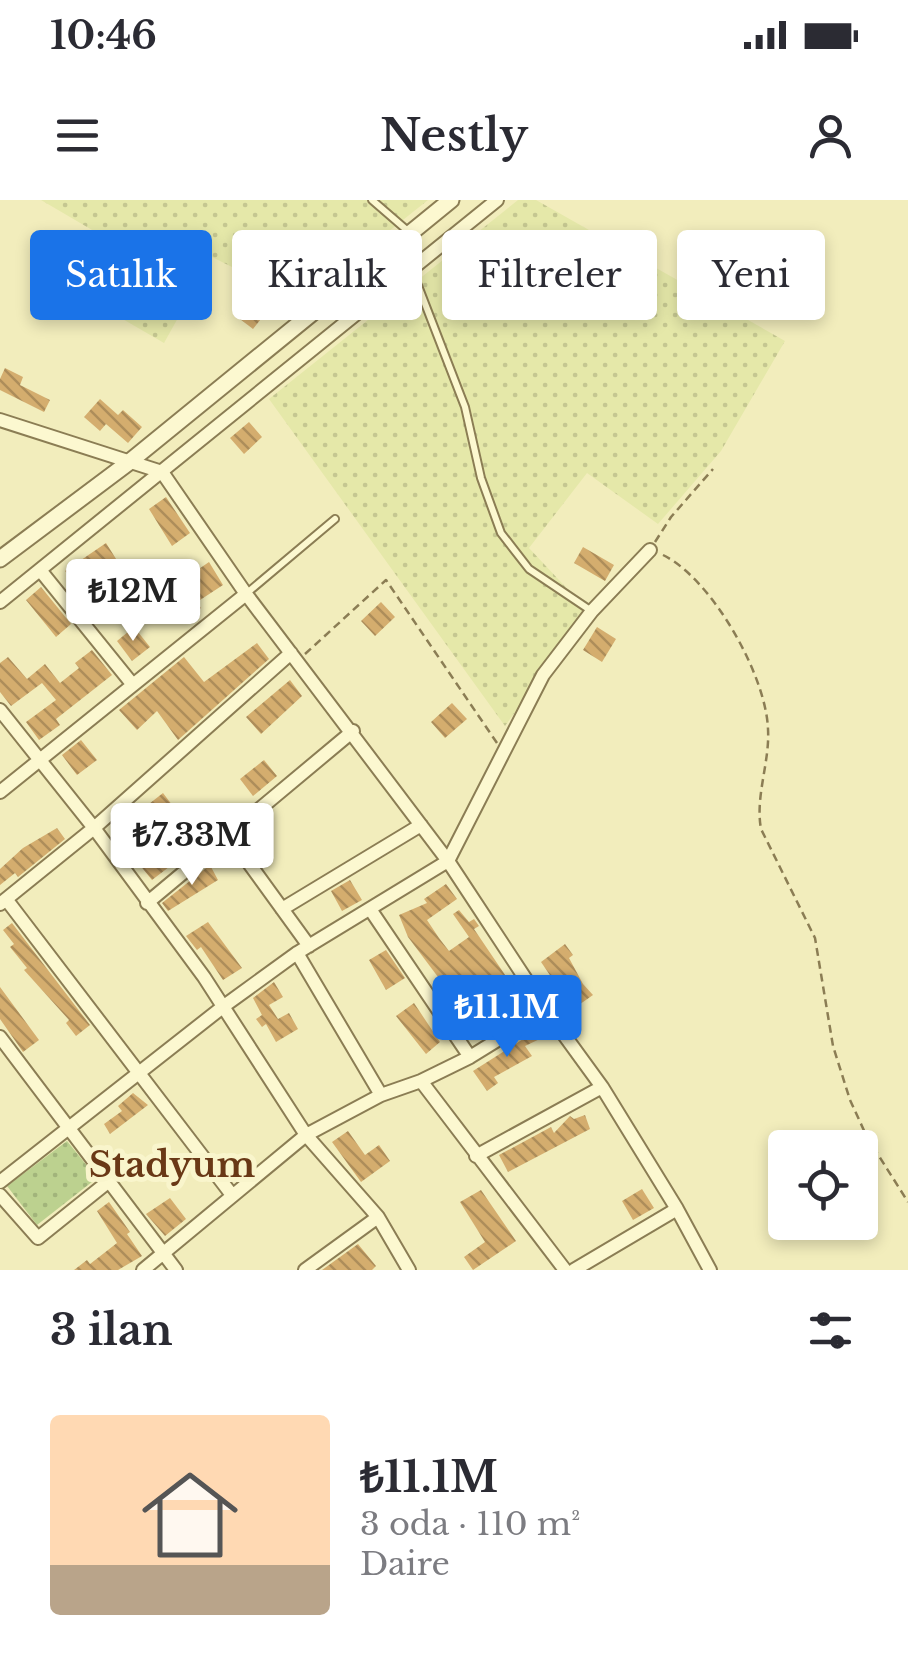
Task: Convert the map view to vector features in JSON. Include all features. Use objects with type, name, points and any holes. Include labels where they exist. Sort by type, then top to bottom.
[{"type":"street","points":[[414,230],[450,200]]},
{"type":"street","points":[[422,261],[498,200]]},
{"type":"street","points":[[0,559],[128,463],[303,320]]},
{"type":"street","points":[[0,602],[349,320]]},
{"type":"street","points":[[0,420],[162,472],[246,594],[448,861],[602,1087],[678,1209],[710,1270]]},
{"type":"street","points":[[0,1182],[303,949],[448,861],[543,675],[592,611],[650,550]]},
{"type":"street","points":[[40,570],[133,685]]},
{"type":"street","points":[[0,792],[246,594]]},
{"type":"street","points":[[232,1195],[140,1071],[3,902],[294,657]]},
{"type":"street","points":[[0,710],[94,828],[224,1006],[306,1135],[378,1217],[409,1270]]},
{"type":"street","points":[[147,903],[353,731]]},
{"type":"street","points":[[282,909],[422,825]]},
{"type":"street","points":[[230,837],[282,909],[381,1095]]},
{"type":"street","points":[[370,909],[470,1057]]},
{"type":"street","points":[[142,1270],[306,1135],[381,1095],[470,1057],[546,1010]]},
{"type":"street","points":[[0,1037],[176,1270]]},
{"type":"street","points":[[421,1081],[565,1270]]},
{"type":"street","points":[[476,1156],[602,1087]]},
{"type":"street","points":[[0,1195],[38,1238],[110,1181]]},
{"type":"street","points":[[574,1270],[678,1209]]},
{"type":"street","points":[[305,1270],[378,1217]]},
{"type":"lane","points":[[372,200],[407,230]]},
{"type":"lane","points":[[422,295],[465,407],[481,478],[502,533],[530,569],[592,611]]},
{"type":"lane","points":[[246,594],[335,519]]},
{"type":"path","points":[[713,469],[671,517],[650,550],[680,565],[711,596],[760,688],[768,741],[759,813],[761,829],[815,938],[833,1046],[850,1100],[867,1137],[908,1202]]},
{"type":"path","points":[[294,657],[386,580],[503,753]]},
{"type":"green space","points":[[41,200],[428,200],[390,230],[232,230],[232,267],[212,257],[212,230],[92,230]]},
{"type":"green space","points":[[518,200],[536,200],[589,230],[480,230]]},
{"type":"green space","points":[[442,261],[442,320],[657,320],[657,269],[677,280],[677,320],[748,320],[785,341],[721,451],[658,524],[587,473],[529,548],[588,611],[505,726],[269,399],[368,320],[422,320],[422,277]]},
{"type":"green space","points":[[124,320],[177,320],[164,343]]},
{"type":"green space","points":[[67,1141],[97,1178],[37,1225],[7,1186]]},
{"type":"building","points":[[241,320],[260,320],[253,329]]},
{"type":"building","points":[[5,368],[23,377],[20,385],[50,400],[44,412],[0,390]]},
{"type":"building","points":[[100,399],[118,415],[123,410],[142,427],[128,443],[106,424],[100,431],[84,417]]},
{"type":"building","points":[[249,422],[262,437],[244,454],[230,438]]},
{"type":"building","points":[[166,497],[190,533],[172,546],[149,509]]},
{"type":"building","points":[[106,543],[123,570],[106,581],[103,576],[84,593],[65,571]]},
{"type":"building","points":[[583,547],[614,565],[605,581],[574,563]]},
{"type":"building","points":[[209,562],[223,585],[197,602],[201,608],[186,618],[171,600],[195,577],[193,573]]},
{"type":"building","points":[[41,587],[71,624],[56,637],[26,600]]},
{"type":"building","points":[[381,602],[395,617],[375,636],[361,621]]},
{"type":"building","points":[[134,627],[150,647],[132,661],[117,641]]},
{"type":"building","points":[[597,627],[616,639],[602,662],[583,650]]},
{"type":"building","points":[[257,643],[269,659],[178,740],[157,711],[137,730],[119,710],[184,657],[204,682]]},
{"type":"building","points":[[92,650],[112,675],[56,719],[60,725],[39,740],[26,722],[56,700],[42,683],[11,706],[0,692],[0,663],[8,657],[27,679],[45,664],[60,683],[79,668],[75,663]]},
{"type":"building","points":[[290,680],[302,696],[261,734],[246,717]]},
{"type":"building","points":[[452,703],[467,719],[445,738],[431,722]]},
{"type":"building","points":[[81,740],[97,760],[77,775],[62,755]]},
{"type":"building","points":[[264,760],[277,776],[253,796],[240,779]]},
{"type":"building","points":[[163,793],[185,822],[195,813],[212,834],[152,880],[139,864],[170,840],[158,825],[130,846],[117,829]]},
{"type":"building","points":[[57,828],[65,839],[18,877],[15,873],[0,885],[0,869],[23,848]]},
{"type":"building","points":[[210,865],[218,880],[168,911],[162,903]]},
{"type":"building","points":[[350,880],[362,900],[342,911],[331,891]]},
{"type":"building","points":[[446,884],[457,899],[427,920],[449,951],[469,937],[453,914],[459,910],[469,922],[474,919],[479,926],[474,929],[518,994],[465,1026],[438,977],[408,937],[399,915],[427,903],[424,899]]},
{"type":"building","points":[[208,922],[242,968],[223,980],[201,947],[197,950],[186,936]]},
{"type":"building","points":[[12,923],[90,1025],[76,1036],[66,1023],[69,1020],[24,970],[27,968],[10,947],[14,944],[3,930]]},
{"type":"building","points":[[565,944],[583,984],[593,995],[573,1009],[541,962]]},
{"type":"building","points":[[386,950],[405,978],[386,990],[369,960]]},
{"type":"building","points":[[274,982],[283,997],[269,1005],[278,1019],[289,1013],[298,1029],[276,1042],[266,1024],[262,1027],[256,1019],[262,1015],[253,998]]},
{"type":"building","points":[[0,987],[39,1040],[23,1052],[0,1019]]},
{"type":"building","points":[[414,1003],[440,1042],[426,1054],[396,1016]]},
{"type":"building","points":[[542,1027],[546,1036],[525,1046],[532,1056],[494,1077],[498,1083],[487,1091],[473,1071]]},
{"type":"building","points":[[133,1093],[148,1105],[110,1134],[104,1124],[122,1111],[118,1106]]},
{"type":"building","points":[[585,1115],[590,1129],[508,1172],[499,1155],[551,1127],[554,1133],[570,1116],[574,1119]]},
{"type":"building","points":[[348,1131],[365,1155],[379,1145],[390,1161],[361,1182],[332,1142]]},
{"type":"building","points":[[642,1189],[654,1208],[633,1220],[622,1201]]},
{"type":"building","points":[[481,1190],[516,1241],[473,1270],[464,1257],[485,1242],[460,1202]]},
{"type":"building","points":[[170,1198],[186,1219],[165,1236],[146,1214]]},
{"type":"building","points":[[109,1202],[142,1256],[118,1270],[74,1270],[87,1260],[90,1264],[117,1243],[97,1211]]},
{"type":"building","points":[[358,1244],[376,1266],[372,1270],[322,1270]]},
{"type":"district","name":"Stadyum","points":[[172,1164]]}]
